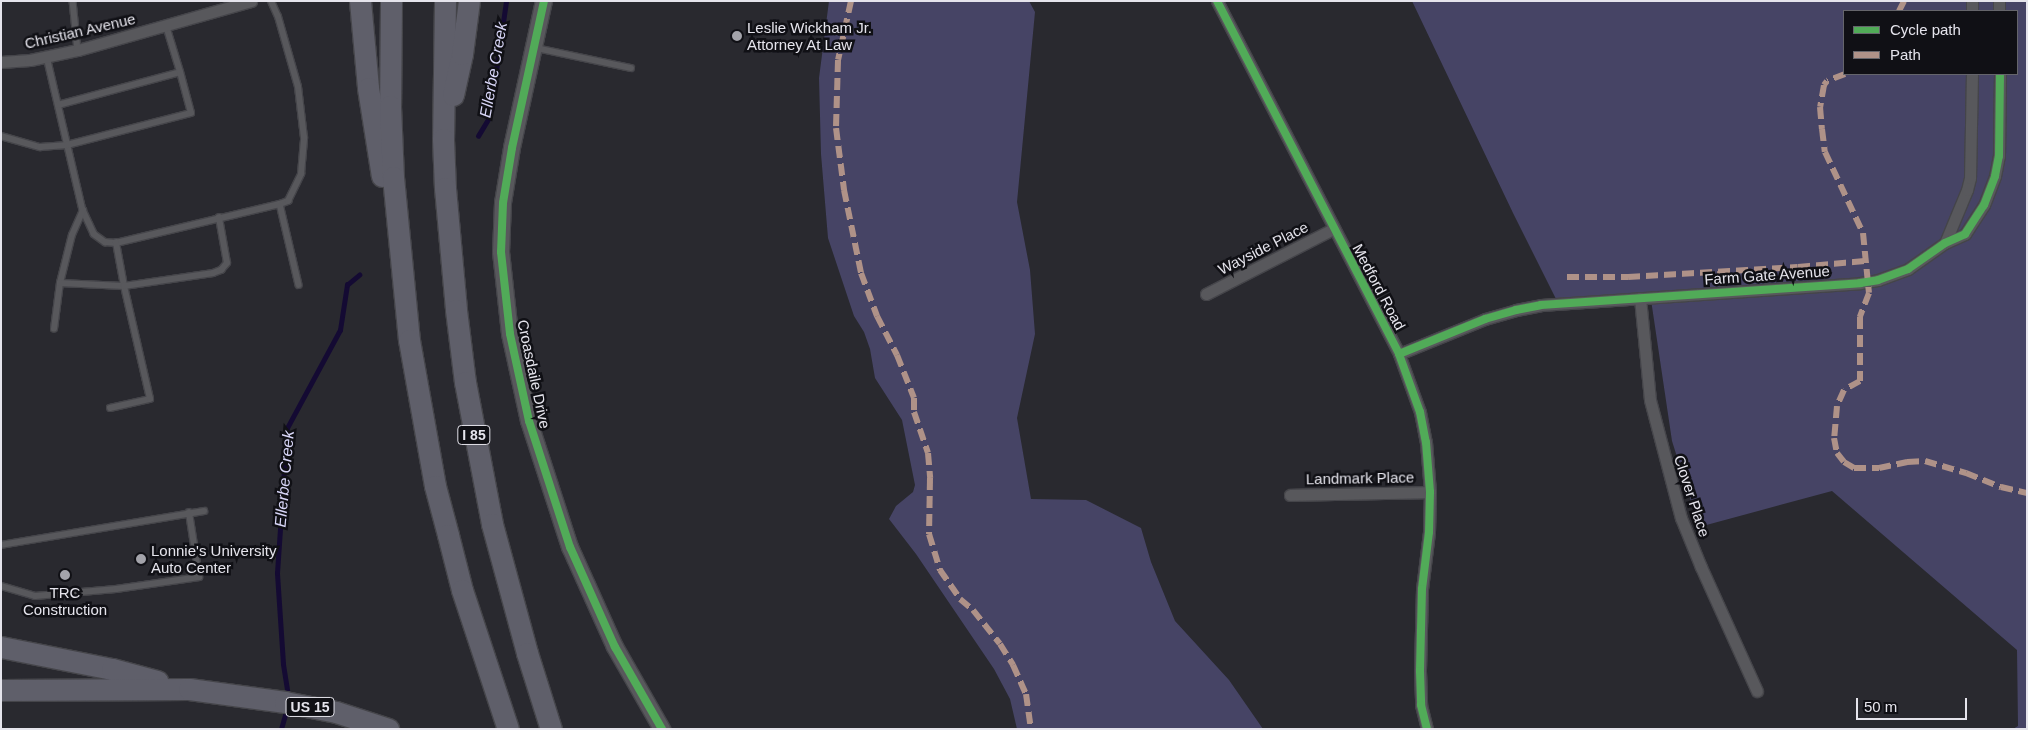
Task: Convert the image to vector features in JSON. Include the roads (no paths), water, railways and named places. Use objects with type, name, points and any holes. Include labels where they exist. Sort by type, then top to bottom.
[{"type":"highway","points":[[360,1],[368,88],[401,274]]},
{"type":"highway","points":[[391,1],[391,124],[401,274],[409,340],[435,486],[462,590],[508,729]]},
{"type":"highway","name":"I 85","points":[[445,1],[443,139],[456,310],[478,457],[510,592],[551,729]]},
{"type":"highway","points":[[443,139],[462,54],[468,1]]},
{"type":"highway","points":[[1,647],[112,669],[189,689]]},
{"type":"highway","name":"US 15","points":[[1,690],[189,689],[336,712],[388,729]]},
{"type":"street","name":"Christian Avenue","points":[[1,62],[78,50],[251,1]]},
{"type":"street","name":"Croasdaile Drive","points":[[544,1],[512,148],[503,203],[501,252],[510,334],[529,422],[570,547],[615,648],[662,729]]},
{"type":"street","name":"Medford Road","points":[[1217,1],[1399,354],[1420,412],[1426,442],[1430,492],[1429,532],[1422,589],[1420,671],[1421,705],[1426,729]]},
{"type":"street","points":[[1945,243],[1967,190],[1970,178],[1972,75]]},
{"type":"street","name":"Farm Gate Avenue","points":[[1399,354],[1485,319],[1516,310],[1570,302],[1868,282],[1908,269],[1945,243],[1965,234],[1974,222],[1995,176],[2000,142],[2000,75]]},
{"type":"street","name":"Wayside Place","points":[[1206,294],[1334,229]]},
{"type":"street","name":"Clover Place","points":[[1640,298],[1650,400],[1681,518],[1700,567],[1757,691]]},
{"type":"street","name":"Landmark Place","points":[[1290,494],[1430,492]]},
{"type":"lane","points":[[72,1],[78,50]]},
{"type":"lane","points":[[47,56],[83,210],[94,234],[105,242],[116,243],[280,204],[288,201],[301,174],[304,138],[298,87],[272,1]]},
{"type":"lane","points":[[1,136],[40,147],[67,145],[191,113],[166,26]]},
{"type":"lane","points":[[534,48],[631,68]]},
{"type":"lane","points":[[58,104],[180,72]]},
{"type":"lane","points":[[280,204],[299,284]]},
{"type":"lane","points":[[54,329],[60,283],[72,235],[83,210]]},
{"type":"lane","points":[[60,283],[124,286],[213,273],[221,270],[228,263],[220,218]]},
{"type":"lane","points":[[110,408],[150,398],[116,243]]},
{"type":"lane","points":[[1,545],[204,511]]},
{"type":"lane","points":[[1,586],[35,596],[116,589],[199,577],[189,513]]},
{"type":"waterway","name":"Ellerbe Creek","points":[[478,136],[489,118],[506,1]]},
{"type":"waterway","name":"Ellerbe Creek","points":[[288,696],[283,664],[277,573],[287,428],[340,330],[347,285],[359,275]]},
{"type":"waterway","name":"Ellerbe Creek","points":[[281,729],[287,708]]},
{"type":"place","name":"Leslie Wickham Jr. Attorney At Law","points":[[737,36]]},
{"type":"place","name":"Lonnie's University Auto Center","points":[[141,559]]},
{"type":"place","name":"TRC Construction","points":[[65,575]]}]
